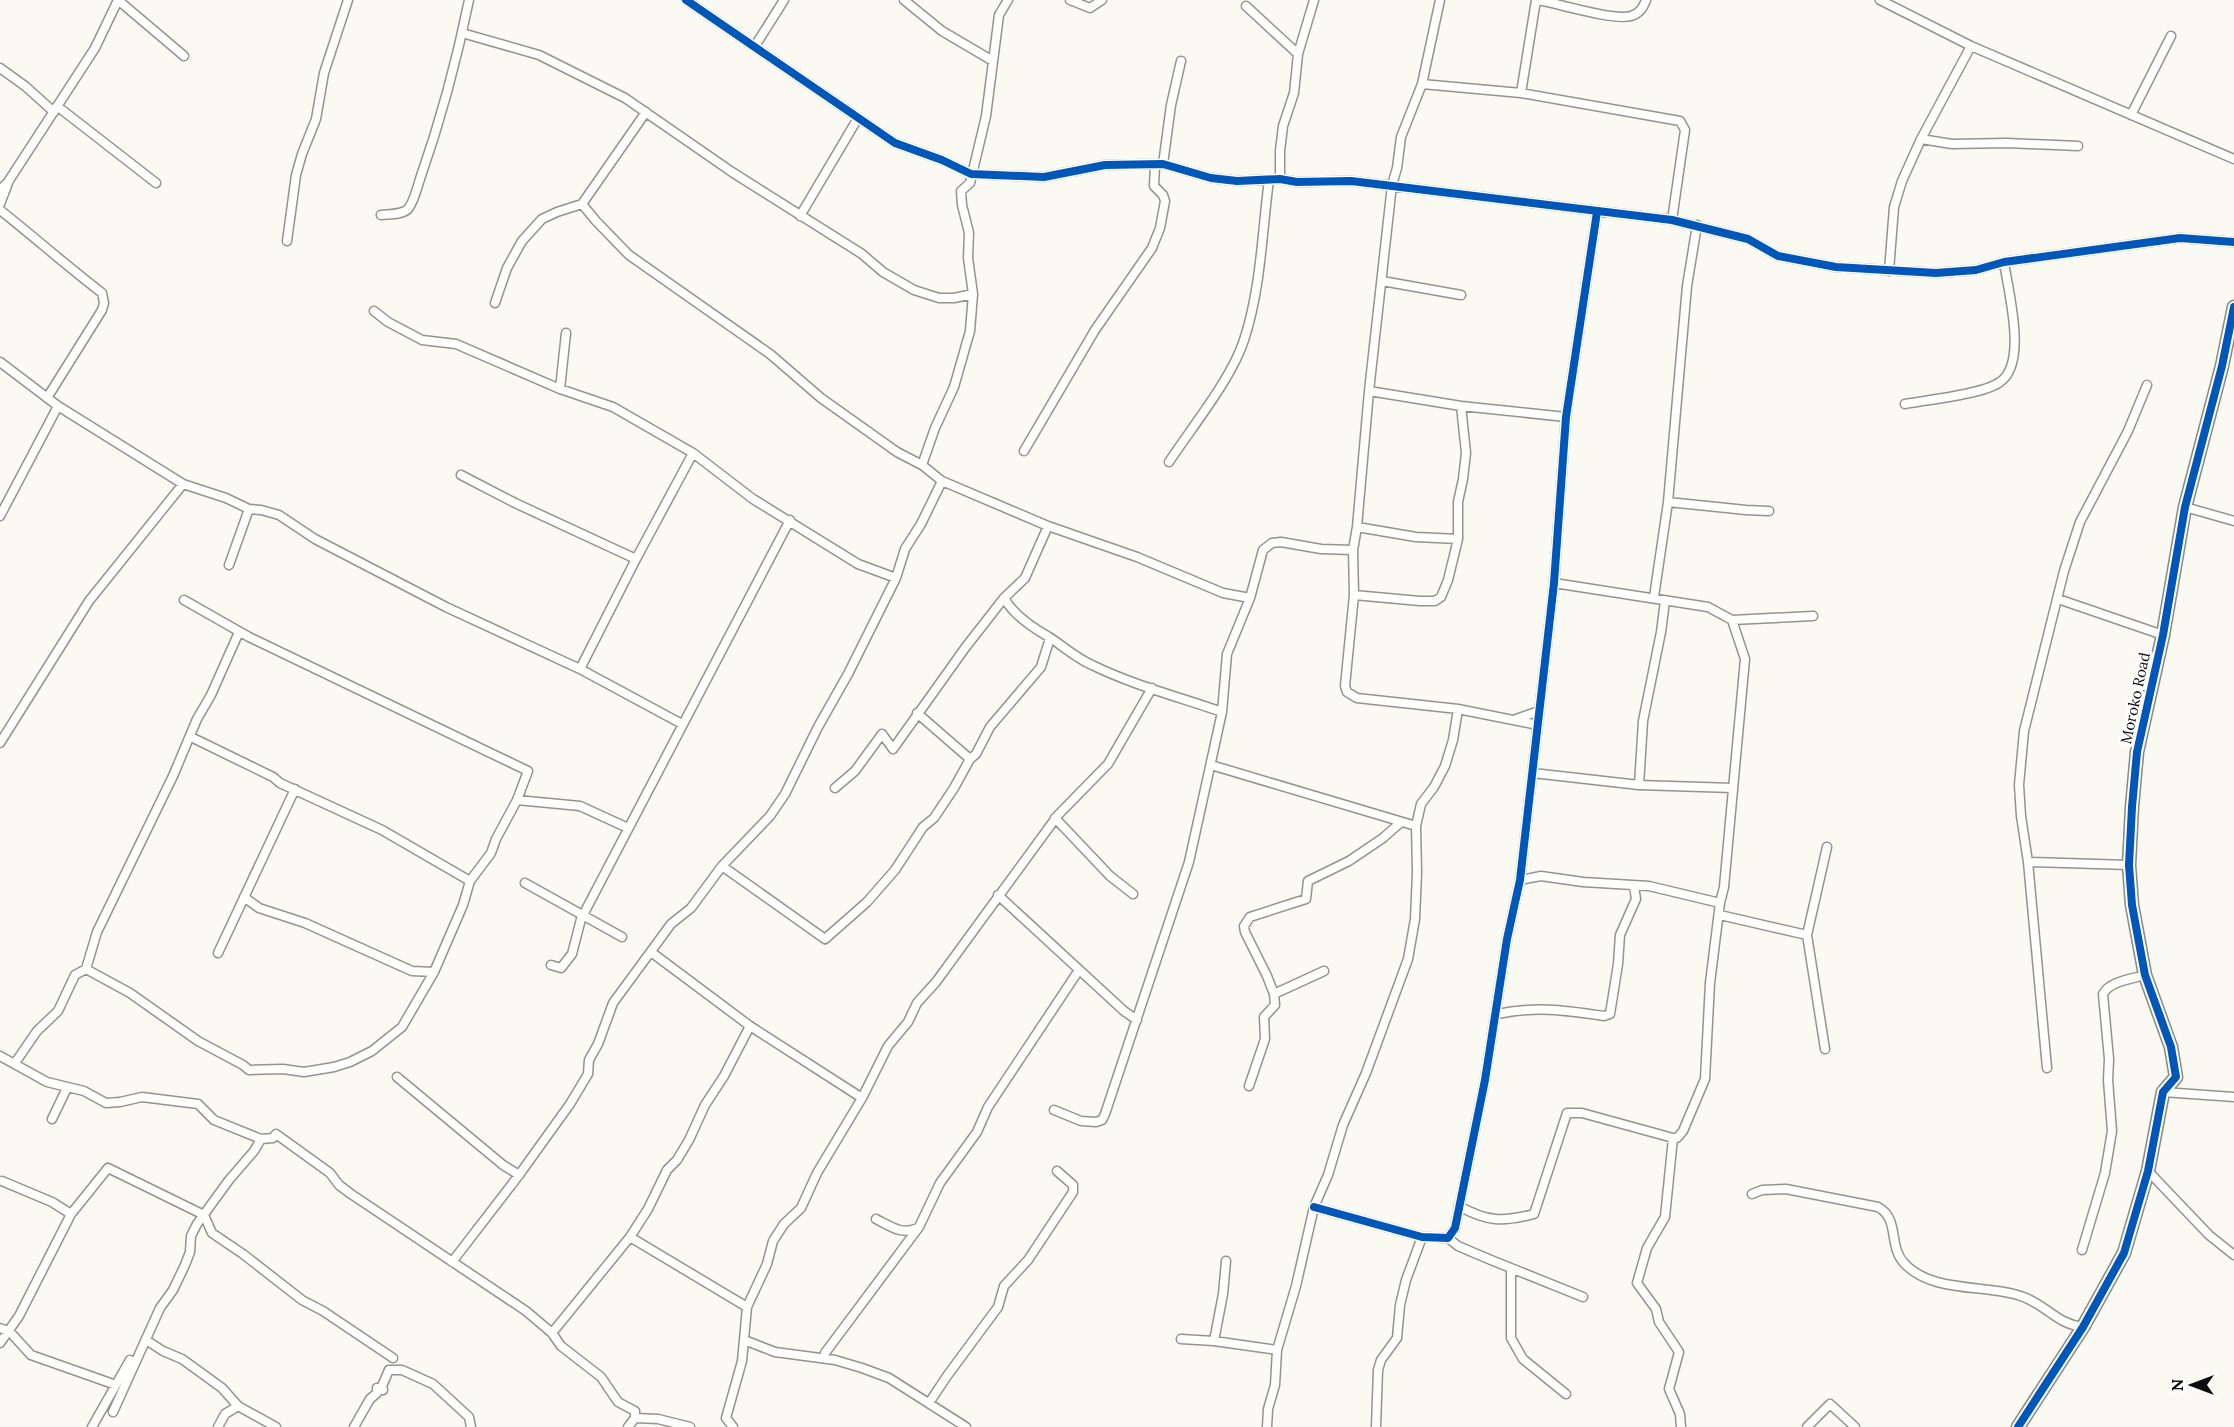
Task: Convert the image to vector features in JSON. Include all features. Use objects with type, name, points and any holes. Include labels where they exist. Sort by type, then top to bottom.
[{"type":"street","points":[[0,190],[8,182],[95,48],[118,0],[184,56]]},
{"type":"street","points":[[287,242],[296,175],[316,119],[324,73],[348,0]]},
{"type":"street","points":[[381,215],[403,212],[412,200],[462,33],[469,0]]},
{"type":"street","points":[[686,0],[895,142],[971,174],[1044,177],[1105,165],[1159,165],[1211,178],[1237,181],[1351,180],[1672,220],[1748,239],[1778,256],[1836,267],[1888,271],[1936,273],[1976,270],[2004,262],[2180,238],[2234,242]]},
{"type":"street","points":[[755,46],[784,0]]},
{"type":"street","points":[[904,0],[942,31],[993,61]]},
{"type":"street","points":[[922,465],[935,428],[954,387],[970,331],[973,294],[968,258],[969,233],[961,191],[970,183],[986,116],[999,15],[1008,0]]},
{"type":"street","points":[[1070,0],[1090,8],[1102,0]]},
{"type":"street","points":[[1280,179],[1283,126],[1294,93],[1298,54],[1314,0]]},
{"type":"street","points":[[1440,0],[1422,84],[1401,137],[1392,185],[1353,550],[1354,595],[1345,686],[1347,692],[1357,698],[1458,709],[1538,725]]},
{"type":"street","points":[[1521,93],[1537,0],[1621,17],[1641,11],[1646,0]]},
{"type":"street","points":[[1880,0],[1971,46],[2234,159]]},
{"type":"street","points":[[1246,6],[1298,54]]},
{"type":"street","points":[[462,33],[539,55],[626,98],[732,172],[862,254],[883,272],[914,290],[939,298],[973,294]]},
{"type":"street","points":[[2131,115],[2172,36]]},
{"type":"street","points":[[1888,271],[1894,207],[1902,181],[1921,139],[1971,46]]},
{"type":"street","points":[[1024,451],[1095,330],[1152,248],[1160,228],[1165,201],[1163,195],[1154,186],[1181,61]]},
{"type":"street","points":[[0,68],[156,183]]},
{"type":"street","points":[[1422,84],[1521,93],[1680,122],[1685,130],[1672,220]]},
{"type":"street","points":[[495,303],[507,268],[522,241],[542,219],[582,204],[646,112]]},
{"type":"street","points":[[800,216],[858,118]]},
{"type":"street","points":[[1921,139],[1952,144],[2007,142],[2078,146]]},
{"type":"street","points":[[1169,462],[1230,371],[1244,341],[1258,276],[1269,180]]},
{"type":"street","points":[[0,204],[8,182]]},
{"type":"street","points":[[582,204],[629,255],[770,354],[821,398],[897,452],[922,465],[942,481],[1223,593],[1250,598]]},
{"type":"street","points":[[0,210],[22,225],[52,253],[102,293],[104,298],[102,310],[46,398]]},
{"type":"street","points":[[1448,1238],[1455,1228],[1485,1080],[1520,880],[1554,582],[1566,417],[1598,212]]},
{"type":"street","points":[[1654,597],[1668,502],[1687,286],[1697,225]]},
{"type":"street","points":[[1905,404],[1964,393],[1993,385],[2005,377],[2012,365],[2015,342],[2004,262]]},
{"type":"street","points":[[1382,281],[1461,295]]},
{"type":"street","name":"Moroko Road","points":[[2163,1092],[2176,1077],[2170,1047],[2145,975],[2132,905],[2129,865],[2137,752],[2163,635],[2185,507],[2222,366],[2234,307]]},
{"type":"street","points":[[374,310],[388,322],[422,340],[456,344],[560,389],[613,407],[693,453],[753,499],[858,564],[896,578]]},
{"type":"street","points":[[560,389],[566,333]]},
{"type":"street","points":[[0,363],[58,406],[183,484],[226,498],[249,509],[279,515],[315,539],[446,607],[580,669],[682,724]]},
{"type":"street","points":[[2047,1068],[2028,862],[2021,816],[2019,786],[2023,740],[2064,571],[2080,522],[2127,431],[2147,385]]},
{"type":"street","points":[[1369,391],[1461,406],[1566,417]]},
{"type":"street","points":[[0,516],[58,406]]},
{"type":"street","points":[[1354,595],[1420,601],[1438,600],[1448,580],[1458,539],[1458,502],[1466,453],[1461,406]]},
{"type":"street","points":[[580,669],[693,453]]},
{"type":"street","points":[[461,475],[514,503],[636,559]]},
{"type":"street","points":[[452,1262],[570,1104],[588,1074],[589,1060],[598,1044],[613,1003],[670,924],[691,908],[722,866],[770,816],[785,794],[896,578],[905,549],[921,524],[942,481]]},
{"type":"street","points":[[1,737],[89,601],[183,484]]},
{"type":"street","points":[[1668,502],[1769,511]]},
{"type":"street","points":[[2185,507],[2234,521]]},
{"type":"street","points":[[229,565],[249,509]]},
{"type":"street","points":[[551,965],[561,968],[572,954],[580,919],[790,520]]},
{"type":"street","points":[[835,788],[855,771],[882,734],[892,749],[1004,598],[1025,578],[1048,525]]},
{"type":"street","points":[[1357,527],[1416,537],[1458,539]]},
{"type":"street","points":[[1054,1110],[1081,1121],[1102,1120],[1189,862],[1222,712],[1227,654],[1250,598],[1263,550],[1272,543],[1353,550]]},
{"type":"street","points":[[1459,1206],[1488,1220],[1513,1219],[1534,1214],[1567,1113],[1582,1113],[1677,1138],[1683,1131],[1705,1080],[1710,983],[1719,903],[1724,887],[1745,658],[1732,620],[1708,607],[1554,582]]},
{"type":"street","points":[[1004,598],[1010,609],[1035,630],[1090,664],[1222,712]]},
{"type":"street","points":[[2058,598],[2163,635]]},
{"type":"street","points":[[86,969],[130,993],[198,1041],[249,1070],[283,1069],[304,1072],[350,1062],[372,1051],[402,1027],[434,972],[464,905],[470,881],[491,853],[517,800],[528,771],[239,632],[184,600]]},
{"type":"street","points":[[1639,784],[1643,721],[1665,601]]},
{"type":"street","points":[[1732,620],[1813,616]]},
{"type":"street","points":[[15,1063],[37,1030],[58,1011],[75,975],[86,969],[97,932],[239,632]]},
{"type":"street","points":[[722,866],[825,939],[867,902],[895,870],[923,827],[934,818],[970,759],[976,754],[990,727],[1041,667],[1050,638]]},
{"type":"street","points":[[733,1427],[726,1418],[742,1361],[747,1307],[767,1264],[773,1241],[784,1224],[801,1208],[888,1046],[908,1022],[917,1003],[936,982],[1055,818],[1108,764],[1152,688]]},
{"type":"street","points":[[1267,1427],[1270,1398],[1275,1385],[1277,1350],[1296,1286],[1314,1207],[1328,1175],[1343,1125],[1366,1073],[1408,960],[1417,873],[1416,826],[1421,804],[1434,787],[1445,766],[1453,740],[1458,709]]},
{"type":"street","points":[[1515,720],[1539,711]]},
{"type":"street","points":[[917,713],[970,759]]},
{"type":"street","points":[[191,737],[382,830],[470,881]]},
{"type":"street","points":[[1211,765],[1416,826]]},
{"type":"street","points":[[1533,773],[1639,784],[1733,788]]},
{"type":"street","points":[[218,953],[295,789]]},
{"type":"street","points":[[517,800],[580,806],[628,828]]},
{"type":"street","points":[[1055,818],[1110,876],[1133,894]]},
{"type":"street","points":[[1249,1086],[1266,1039],[1264,1017],[1275,1005],[1274,994],[1245,932],[1246,921],[1250,917],[1306,899],[1308,881],[1349,861],[1383,838],[1401,822]]},
{"type":"street","points":[[1825,1049],[1807,935],[1827,847]]},
{"type":"street","points":[[2028,862],[2129,865]]},
{"type":"street","points":[[1520,880],[1541,876],[1649,886],[1719,903]]},
{"type":"street","points":[[525,883],[622,937]]},
{"type":"street","points":[[1497,1014],[1519,1009],[1551,1008],[1604,1016],[1610,1014],[1620,935],[1636,898],[1634,886]]},
{"type":"street","points":[[998,895],[1124,1011],[1137,1020]]},
{"type":"street","points":[[244,897],[259,908],[305,923],[412,970],[434,972]]},
{"type":"street","points":[[1719,915],[1807,935]]},
{"type":"street","points":[[651,952],[750,1026],[862,1098]]},
{"type":"street","points":[[825,1353],[919,1227],[940,1183],[976,1132],[988,1107],[1052,1014],[1079,970]]},
{"type":"street","points":[[1274,994],[1324,971]]},
{"type":"street","points":[[2082,1250],[2105,1173],[2112,1131],[2103,994],[2106,989],[2115,984],[2145,975]]},
{"type":"street","points":[[552,1333],[630,1237],[648,1209],[667,1170],[677,1160],[689,1140],[705,1104],[724,1076],[750,1026]]},
{"type":"street","points":[[0,1056],[46,1082],[84,1091],[106,1103],[142,1097],[198,1104],[214,1120],[261,1139],[273,1138],[276,1134],[330,1173],[339,1185],[351,1194],[526,1311],[552,1333],[561,1346],[601,1377],[618,1402],[634,1411],[635,1418],[628,1427]]},
{"type":"street","points":[[397,1077],[503,1165],[519,1175]]},
{"type":"street","points":[[52,1119],[67,1088]]},
{"type":"street","points":[[2018,1427],[2083,1327],[2124,1252],[2148,1171],[2163,1092],[2234,1097]]},
{"type":"street","points":[[1673,1138],[1665,1217],[1647,1248],[1637,1283],[1656,1309],[1659,1322],[1678,1352],[1669,1389],[1680,1414],[1681,1427]]},
{"type":"street","points":[[113,1412],[144,1340],[185,1265],[190,1252],[191,1236],[261,1139]]},
{"type":"street","points":[[0,1343],[10,1332],[70,1214],[108,1168],[204,1215],[212,1233],[302,1300],[323,1311],[393,1358]]},
{"type":"street","points":[[929,1403],[998,1307],[1004,1286],[1028,1260],[1073,1192],[1072,1185],[1057,1171]]},
{"type":"street","points":[[2148,1171],[2209,1235],[2234,1255]]},
{"type":"street","points":[[2,1181],[52,1202],[70,1214]]},
{"type":"street","points":[[1752,1194],[1762,1190],[1786,1189],[1878,1207],[1887,1214],[1892,1223],[1895,1242],[1902,1260],[1929,1279],[2026,1298],[2068,1325],[2083,1327]]},
{"type":"street","points":[[1314,1207],[1422,1237],[1448,1238],[1458,1246],[1583,1297]]},
{"type":"street","points":[[876,1219],[902,1231],[908,1232],[919,1227]]},
{"type":"street","points":[[630,1237],[747,1307]]},
{"type":"street","points":[[1376,1427],[1378,1370],[1381,1360],[1397,1338],[1400,1305],[1406,1280],[1422,1237]]},
{"type":"street","points":[[1214,1341],[1223,1294],[1226,1261]]},
{"type":"street","points":[[1511,1268],[1511,1338],[1523,1359],[1566,1394]]},
{"type":"street","points":[[0,1328],[10,1332],[31,1354],[116,1385]]},
{"type":"street","points":[[1181,1338],[1277,1350]]},
{"type":"street","points":[[92,1427],[144,1340]]},
{"type":"street","points":[[144,1340],[163,1352],[182,1359],[222,1388],[238,1406],[276,1427]]},
{"type":"street","points":[[744,1340],[775,1352],[835,1360],[889,1378],[966,1427]]},
{"type":"street","points":[[354,1427],[370,1399],[377,1393],[377,1388],[383,1390],[382,1386],[389,1370],[402,1370],[433,1384],[469,1417],[471,1427]]},
{"type":"street","points":[[1807,1427],[1830,1404],[1855,1427]]},
{"type":"street","points":[[218,1427],[225,1414],[238,1406]]},
{"type":"street","points":[[635,1418],[658,1419],[690,1427]]},
{"type":"cycle path","points":[[686,0],[895,143],[942,160],[971,174],[1044,177],[1105,165],[1163,164],[1211,178],[1237,181],[1280,179],[1297,182],[1351,181],[1672,220],[1748,239],[1778,256],[1836,267],[1936,273],[1976,270],[2004,262],[2180,238],[2234,242]]},
{"type":"cycle path","points":[[1314,1207],[1422,1237],[1448,1238],[1455,1228],[1485,1080],[1507,939],[1520,880],[1554,583],[1566,417],[1597,212]]},
{"type":"cycle path","points":[[2018,1427],[2083,1327],[2124,1253],[2148,1171],[2163,1092],[2176,1077],[2171,1047],[2145,975],[2132,905],[2129,865],[2132,807],[2137,752],[2163,635],[2185,507],[2222,366],[2234,307]]}]
